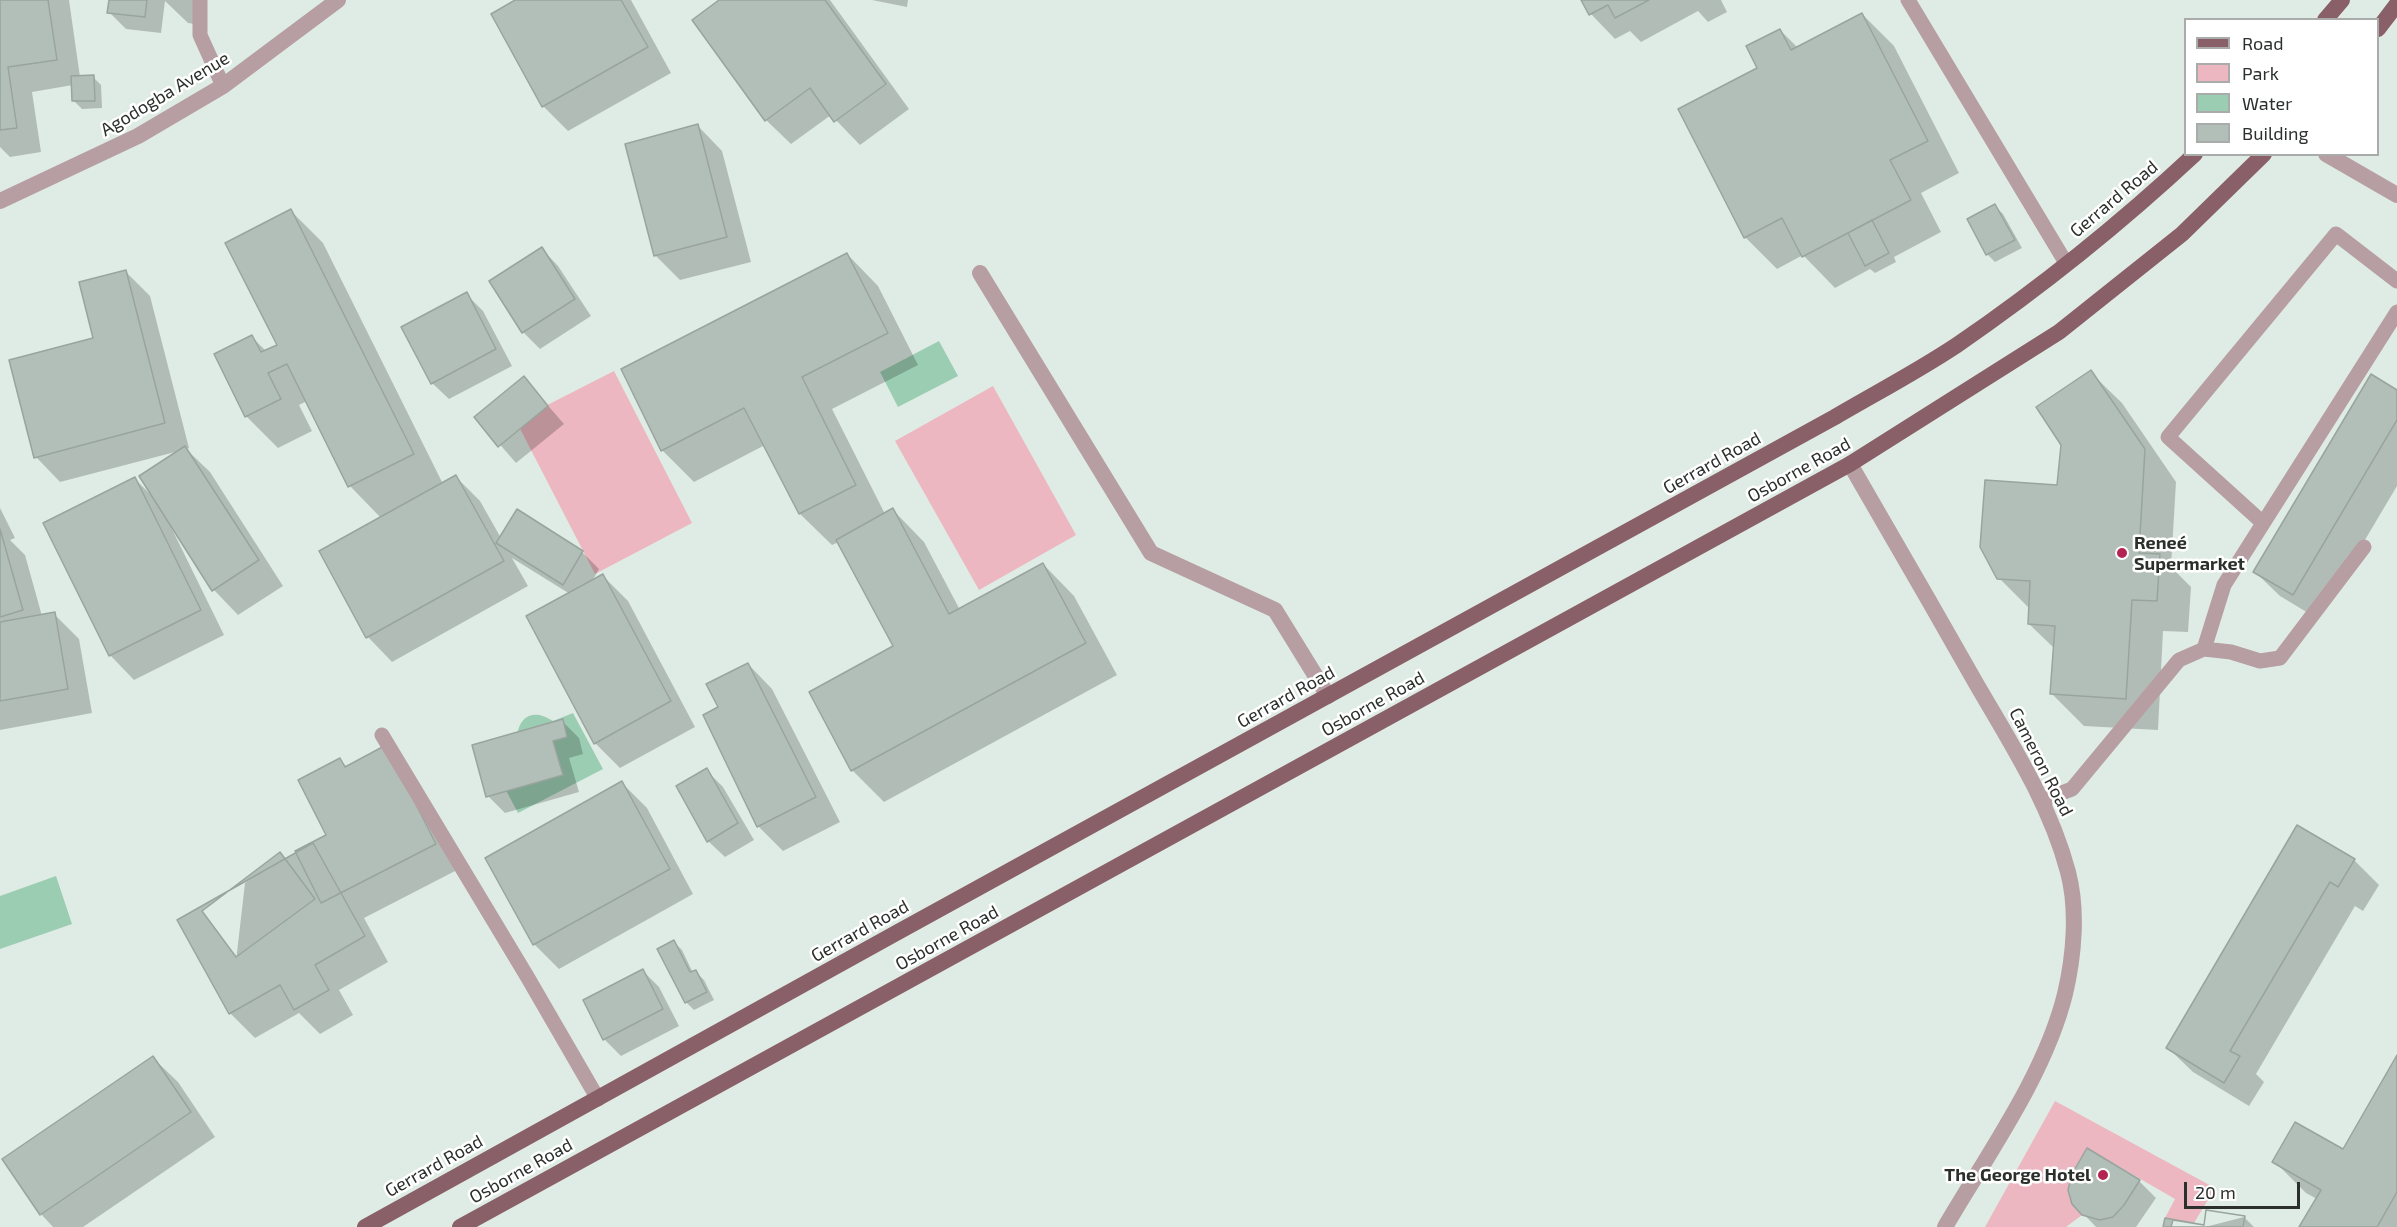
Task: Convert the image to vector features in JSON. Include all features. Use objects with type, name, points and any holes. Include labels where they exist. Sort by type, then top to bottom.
[{"type":"main road","points":[[2327,18],[2342,0]]},
{"type":"main road","points":[[2379,28],[2397,4]]},
{"type":"main road","name":"Gerrard Road","points":[[365,1227],[1835,417],[1956,345],[2066,263],[2153,193],[2193,156]]},
{"type":"main road","name":"Osborne Road","points":[[460,1227],[1850,464],[2059,333],[2182,234],[2262,156]]},
{"type":"street","name":"Agodogba Avenue","points":[[0,201],[138,136],[222,86],[338,0]]},
{"type":"street","points":[[2329,156],[2397,195]]},
{"type":"street","points":[[980,273],[1151,553],[1275,610],[1328,696]]},
{"type":"street","name":"Cameron Road","points":[[1850,464],[2043,800],[2057,836],[2073,897],[2071,950],[2065,993],[2041,1061],[1945,1227]]},
{"type":"lane","points":[[200,0],[201,35],[222,86]]},
{"type":"lane","points":[[1908,0],[2066,263]]},
{"type":"lane","points":[[2263,523],[2168,437],[2336,234],[2397,281]]},
{"type":"lane","points":[[2204,649],[2224,585],[2397,312]]},
{"type":"lane","points":[[2043,800],[2072,789],[2179,660],[2204,649],[2231,652],[2260,661],[2280,658],[2364,547]]},
{"type":"lane","points":[[382,735],[598,1099]]},
{"type":"green space","points":[[614,371],[692,523],[595,574],[516,421]]},
{"type":"green space","points":[[993,386],[1076,535],[979,590],[895,441]]},
{"type":"green space","name":"The George Hotel","points":[[2055,1101],[2215,1188],[2194,1223],[2165,1218],[2175,1199],[2087,1148],[2072,1174],[2069,1190],[2075,1206],[2082,1215],[2066,1227],[1985,1227]]},
{"type":"water","points":[[939,341],[958,376],[898,407],[880,372]]},
{"type":"water","points":[[573,713],[603,769],[518,813],[491,762],[516,747],[518,730],[525,719],[530,716],[544,716],[553,721]]},
{"type":"water","points":[[56,876],[72,924],[0,949],[0,896]]},
{"type":"building","points":[[0,0],[48,0],[57,60],[8,67],[17,128],[0,130]]},
{"type":"building","points":[[109,0],[147,0],[145,17],[107,13]]},
{"type":"building","points":[[515,0],[621,0],[648,47],[542,107],[491,14]]},
{"type":"building","points":[[719,0],[825,0],[886,84],[834,122],[810,88],[765,121],[692,20]]},
{"type":"building","points":[[1581,0],[1649,0],[1615,18],[1608,5],[1589,15]]},
{"type":"building","points":[[1862,13],[1928,141],[1890,160],[1911,200],[1802,257],[1782,218],[1744,238],[1678,109],[1757,68],[1746,46],[1780,29],[1791,50]]},
{"type":"building","points":[[94,75],[95,101],[72,101],[71,76]]},
{"type":"building","points":[[698,124],[727,237],[654,256],[625,144]]},
{"type":"building","points":[[1995,204],[2015,240],[1986,255],[1967,219]]},
{"type":"building","points":[[291,209],[414,454],[348,487],[287,364],[268,373],[281,399],[245,417],[214,354],[252,335],[261,352],[277,345],[225,243]]},
{"type":"building","points":[[1872,220],[1889,253],[1865,266],[1848,233]]},
{"type":"building","points":[[542,247],[575,299],[522,333],[489,281]]},
{"type":"building","points":[[847,253],[888,333],[802,377],[856,485],[799,514],[744,408],[661,451],[621,369]]},
{"type":"building","points":[[126,270],[165,423],[34,458],[9,360],[93,338],[79,282]]},
{"type":"building","points":[[467,292],[496,349],[431,384],[401,327]]},
{"type":"building","points":[[2091,370],[2145,449],[2139,553],[2160,554],[2157,601],[2132,600],[2126,699],[2050,694],[2055,626],[2028,624],[2030,581],[1997,579],[1980,547],[1985,480],[2057,485],[2061,445],[2036,407]]},
{"type":"building","points":[[2371,374],[2397,390],[2397,420],[2293,595],[2253,572]]},
{"type":"building","points":[[524,376],[548,406],[498,447],[474,417]]},
{"type":"building","points":[[185,446],[259,560],[212,591],[139,476]]},
{"type":"building","points":[[456,475],[504,561],[366,638],[319,551]]},
{"type":"building","points":[[135,477],[201,610],[109,656],[43,523]]},
{"type":"building","points":[[893,508],[949,614],[1043,563],[1086,643],[851,771],[809,692],[893,646],[836,540]]},
{"type":"building","points":[[517,509],[583,551],[563,585],[496,543]]},
{"type":"building","points":[[0,529],[23,610],[0,617]]},
{"type":"building","points":[[603,574],[671,701],[594,744],[526,616]]},
{"type":"building","points":[[55,612],[68,689],[0,701],[0,622]]},
{"type":"building","points":[[748,663],[816,797],[757,827],[703,715],[718,707],[706,684]]},
{"type":"building","points":[[563,719],[567,737],[553,741],[563,775],[486,797],[472,745]]},
{"type":"building","points":[[386,745],[436,844],[321,903],[295,851],[326,835],[298,780],[340,758],[345,767]]},
{"type":"building","points":[[707,768],[738,823],[707,842],[676,786]]},
{"type":"building","points":[[622,781],[670,869],[533,945],[485,858]]},
{"type":"building","points":[[2297,825],[2355,859],[2338,887],[2330,882],[2230,1051],[2240,1056],[2224,1083],[2166,1048]]},
{"type":"building","points":[[313,843],[365,936],[315,965],[329,990],[294,1010],[280,985],[229,1014],[177,920]]},
{"type":"building","points":[[280,852],[315,899],[236,957],[202,911]]},
{"type":"building","points":[[674,940],[690,972],[696,970],[707,992],[685,1003],[657,949]]},
{"type":"building","points":[[643,969],[663,1009],[603,1040],[583,1000]]},
{"type":"building","points":[[2397,1055],[2397,1192],[2377,1227],[2299,1227],[2321,1190],[2272,1162],[2295,1122],[2343,1149]]},
{"type":"building","points":[[153,1056],[191,1112],[40,1215],[2,1159]]},
{"type":"building","points":[[2087,1148],[2140,1180],[2124,1205],[2113,1217],[2100,1220],[2082,1215],[2072,1204],[2068,1190],[2072,1174]]},
{"type":"building","points":[[2206,1210],[2245,1216],[2243,1227],[2163,1227],[2165,1218],[2204,1225]]},
{"type":"building","points":[[2206,1210],[2245,1216],[2243,1227],[2171,1227],[2173,1220],[2204,1225]]},
{"type":"place","name":"Reneé Supermarket","points":[[2122,553]]},
{"type":"place","name":"The George Hotel","points":[[2103,1175]]}]
